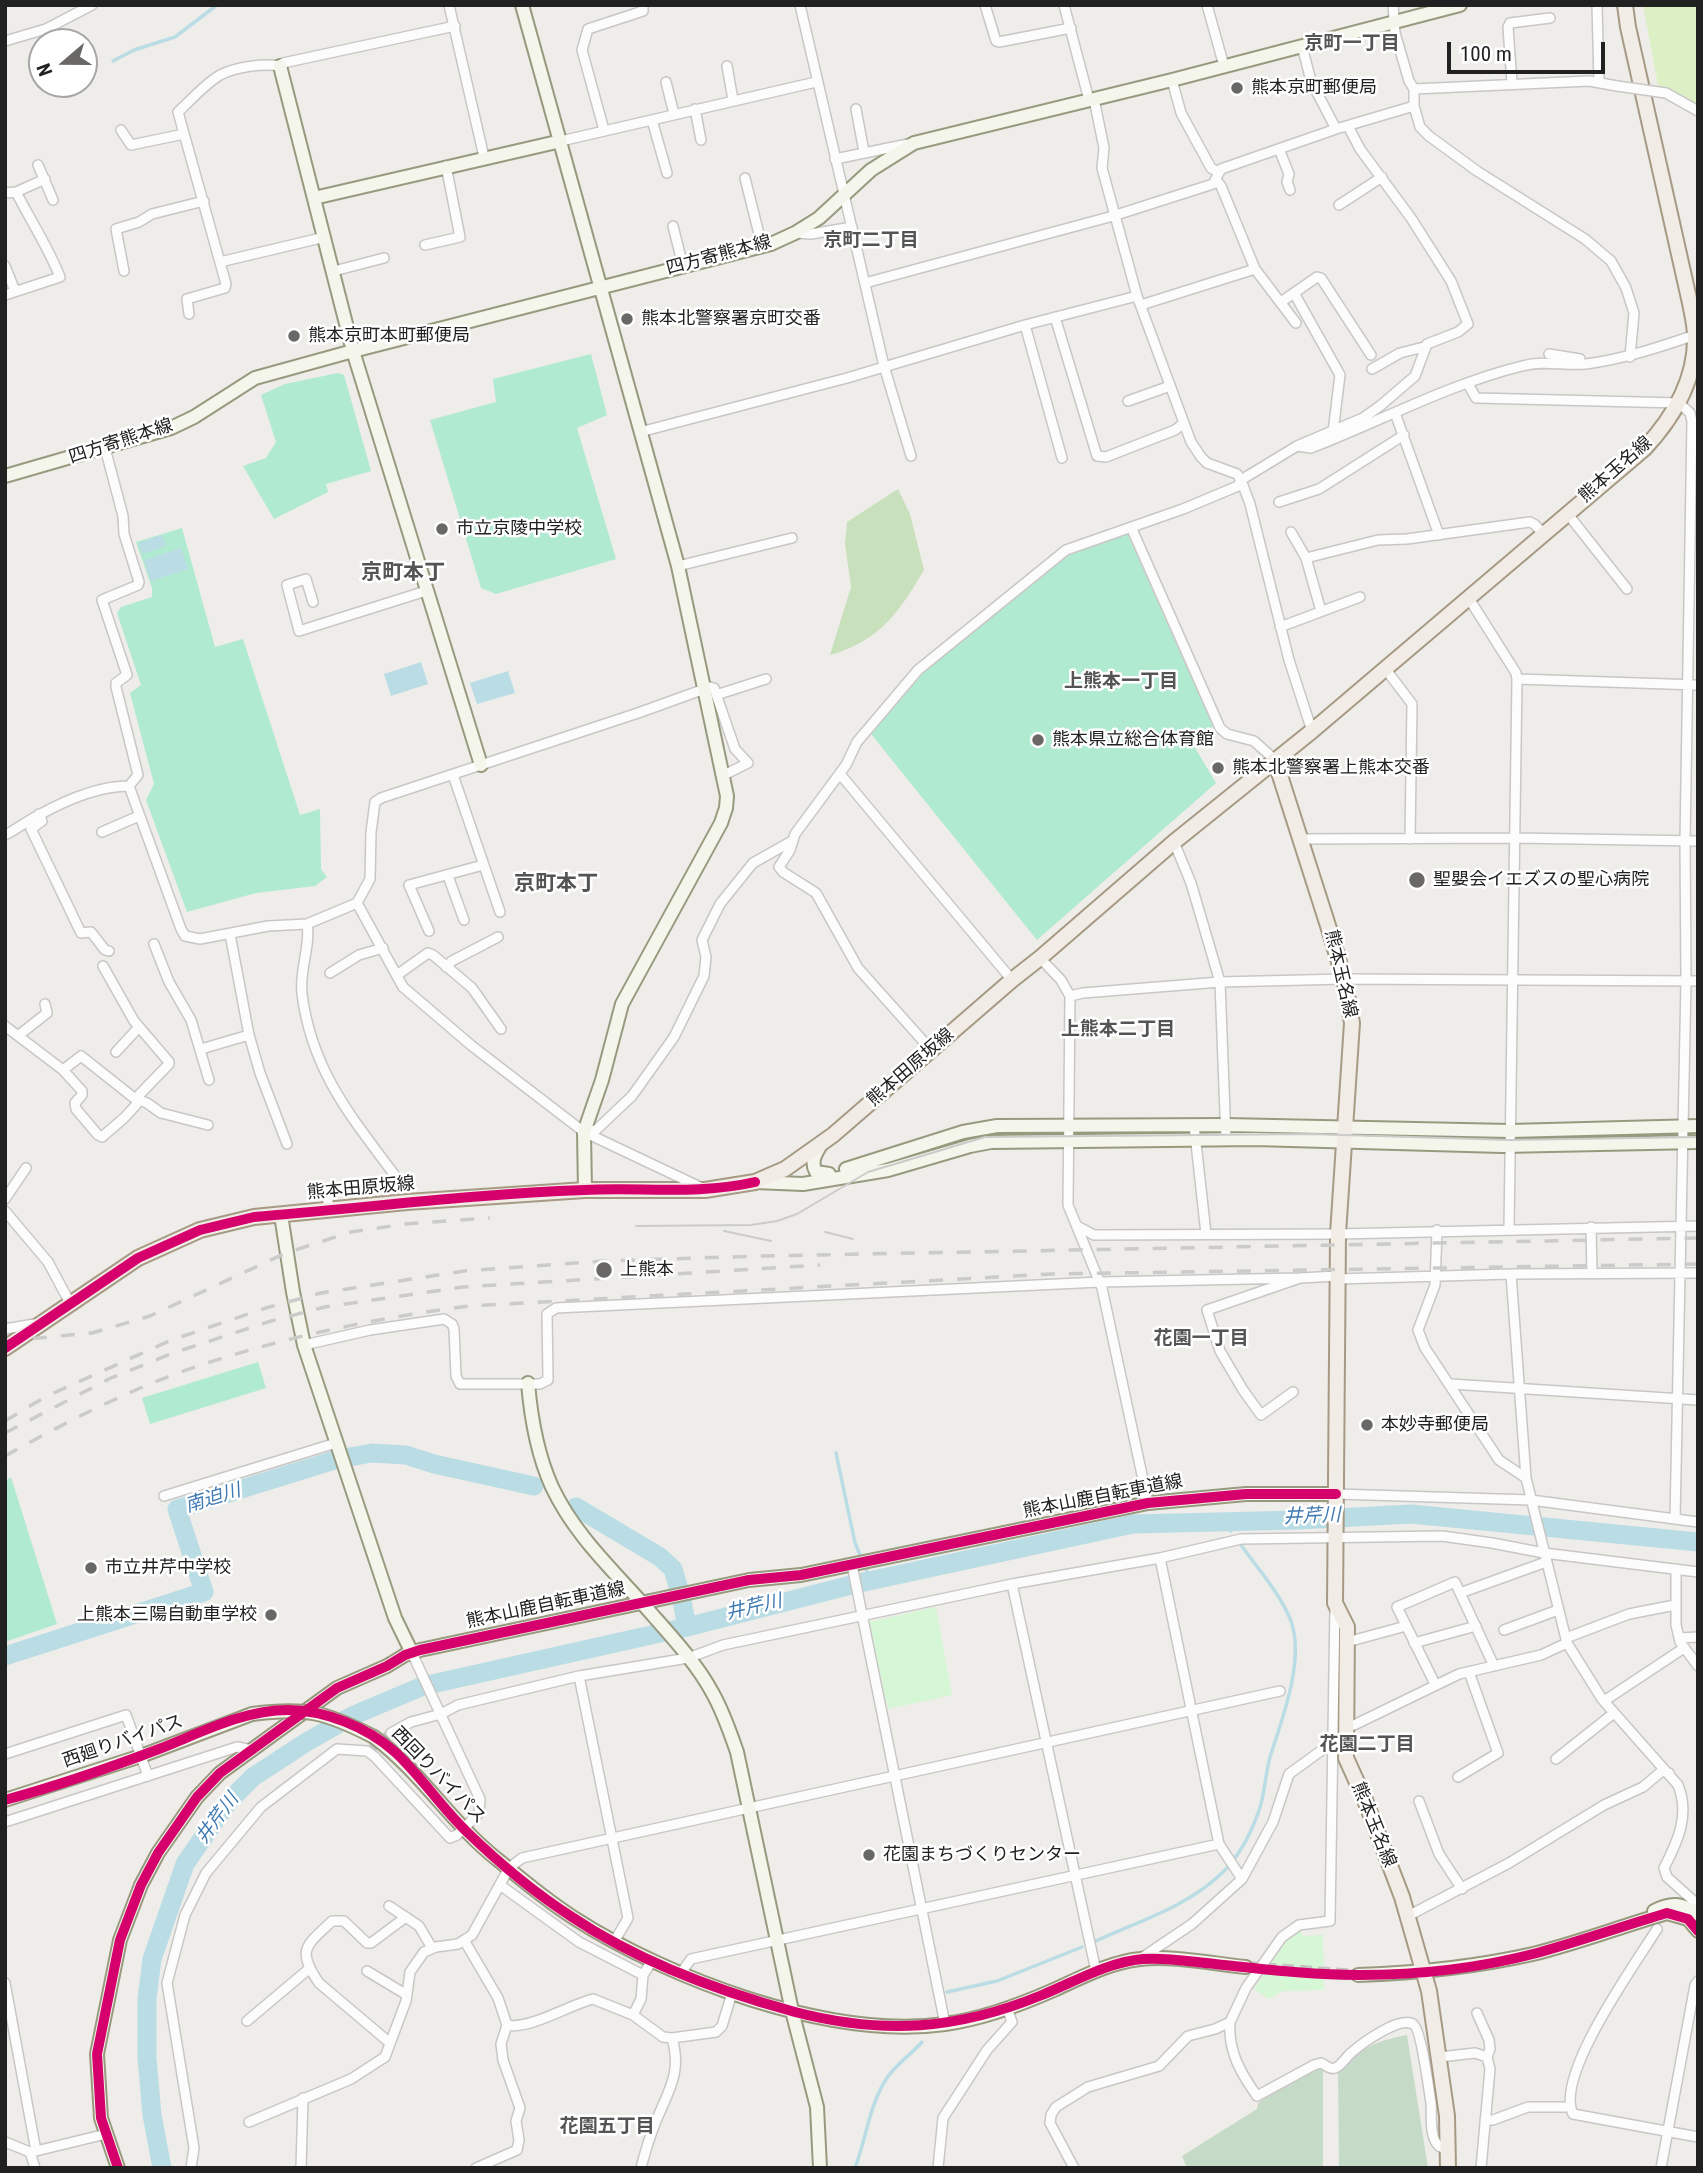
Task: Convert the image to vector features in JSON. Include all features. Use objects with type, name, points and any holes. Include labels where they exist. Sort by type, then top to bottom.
[{"type":"main road","name":"熊本玉名線","points":[[1448,2168],[1447,2116],[1440,2057],[1424,1972],[1408,1916],[1366,1800],[1346,1758],[1347,1628],[1335,1604],[1337,1277],[1352,1023],[1344,979],[1275,760],[1644,449],[1662,430],[1679,403],[1696,358],[1695,335],[1625,5]]},
{"type":"main road","name":"熊本田原坂線","points":[[5,1348],[138,1258],[200,1230],[231,1222],[328,1209],[585,1190],[705,1189],[755,1182],[785,1169],[822,1143],[1174,842],[1275,760]]},
{"type":"street","points":[[5,40],[46,29],[92,5]]},
{"type":"street","points":[[449,5],[484,157]]},
{"type":"street","points":[[604,130],[582,50],[588,29],[643,11],[643,5]]},
{"type":"street","points":[[800,5],[884,366],[911,456]]},
{"type":"street","points":[[985,5],[996,41],[999,42],[1071,28]]},
{"type":"street","points":[[1064,5],[1104,148],[1102,168],[1113,216],[1139,301],[1184,423],[1201,457],[1207,463],[1229,470],[1241,480],[1250,504],[1280,626],[1312,731]]},
{"type":"street","points":[[1207,5],[1224,66]]},
{"type":"street","points":[[1393,5],[1409,81],[1414,89],[1414,106],[1420,127],[1478,171],[1585,239],[1611,261],[1626,288],[1633,313],[1630,357]]},
{"type":"street","name":"四方寄熊本線","points":[[5,476],[171,428],[255,378],[762,246],[795,233],[819,218],[871,170],[914,143],[1172,80],[1460,5]]},
{"type":"street","points":[[1597,5],[1599,82]]},
{"type":"street","points":[[525,6],[710,692],[724,775],[726,808],[721,823],[622,1004],[602,1080],[584,1132],[585,1190]]},
{"type":"street","points":[[1512,83],[1508,26],[1510,23],[1550,18]]},
{"type":"street","points":[[189,314],[187,299],[225,288],[226,284],[178,112],[219,76],[234,70],[269,64],[280,66],[283,63],[455,26]]},
{"type":"street","points":[[1303,46],[1311,81],[1336,129]]},
{"type":"street","points":[[280,66],[353,351],[481,765]]},
{"type":"street","points":[[727,66],[733,100]]},
{"type":"street","points":[[1172,80],[1181,113],[1217,176],[1255,269],[1296,323]]},
{"type":"street","points":[[666,82],[674,114]]},
{"type":"street","points":[[314,198],[816,82]]},
{"type":"street","points":[[1414,89],[1512,83],[1599,82],[1666,93],[1698,111]]},
{"type":"street","points":[[865,284],[1113,216],[1213,184],[1221,169],[1336,129],[1414,106]]},
{"type":"street","points":[[695,109],[701,140]]},
{"type":"street","points":[[856,109],[864,152]]},
{"type":"street","points":[[652,120],[667,173]]},
{"type":"street","points":[[1348,126],[1360,149],[1382,177],[1451,281],[1468,324],[1458,332],[1424,347],[1400,353],[1372,369]]},
{"type":"street","points":[[121,130],[131,145],[184,134]]},
{"type":"street","points":[[835,159],[914,143]]},
{"type":"street","points":[[1279,149],[1289,174],[1287,182],[1290,190]]},
{"type":"street","points":[[38,164],[53,200]]},
{"type":"street","points":[[425,245],[460,237],[446,166]]},
{"type":"street","points":[[1339,205],[1382,177]]},
{"type":"street","points":[[745,178],[762,246]]},
{"type":"street","points":[[5,193],[16,192],[45,179]]},
{"type":"street","points":[[5,266],[10,293],[61,277],[50,250],[38,235],[16,192]]},
{"type":"street","points":[[124,271],[116,229],[139,222],[152,214],[204,201]]},
{"type":"street","points":[[673,226],[683,266]]},
{"type":"street","points":[[795,233],[811,234],[852,227]]},
{"type":"street","points":[[220,261],[325,237]]},
{"type":"street","points":[[334,271],[384,258]]},
{"type":"street","points":[[640,432],[1055,317],[1139,301],[1255,269]]},
{"type":"street","points":[[1281,302],[1317,277],[1321,278],[1371,355]]},
{"type":"street","points":[[1294,293],[1340,375],[1333,432]]},
{"type":"street","points":[[1055,317],[1097,456],[1107,457],[1175,430],[1184,423]]},
{"type":"street","points":[[1025,325],[1062,458]]},
{"type":"street","points":[[1297,446],[1311,448],[1497,372],[1533,363],[1592,362],[1630,357],[1695,335]]},
{"type":"street","points":[[932,1051],[858,968],[816,893],[780,870],[779,866],[808,814],[840,774],[862,736],[918,670],[1060,554],[1238,486],[1241,480],[1297,446],[1363,418],[1411,381],[1424,347]]},
{"type":"street","points":[[1549,354],[1592,362]]},
{"type":"street","points":[[1468,384],[1476,398],[1679,403],[1690,412],[1692,421],[1693,685],[1685,841],[1686,981],[1675,1519]]},
{"type":"street","points":[[1128,401],[1170,386]]},
{"type":"street","points":[[1395,413],[1439,534]]},
{"type":"street","points":[[1279,502],[1319,489],[1404,436]]},
{"type":"street","points":[[5,835],[39,814],[75,798],[104,789],[129,786],[138,775],[116,687],[116,683],[127,675],[102,600],[138,585],[139,582],[124,534],[123,516],[105,448]]},
{"type":"street","points":[[1567,513],[1627,589]]},
{"type":"street","points":[[1306,558],[1378,540],[1530,522],[1542,533]]},
{"type":"street","points":[[1131,527],[1220,728],[1227,734],[1254,741],[1275,760]]},
{"type":"street","points":[[1291,532],[1306,558],[1321,611]]},
{"type":"street","points":[[678,566],[792,538]]},
{"type":"street","points":[[313,602],[306,579],[287,586],[299,631],[426,591]]},
{"type":"street","points":[[1280,626],[1360,597]]},
{"type":"street","points":[[1468,597],[1516,673],[1517,679],[1509,1229]]},
{"type":"street","points":[[1384,667],[1412,704],[1410,839]]},
{"type":"street","points":[[129,786],[185,936],[200,939],[268,926],[307,924],[357,903],[370,879],[375,802],[381,798],[710,692],[765,679]]},
{"type":"street","points":[[1517,679],[1693,685]]},
{"type":"street","points":[[710,692],[735,750],[748,763],[724,775]]},
{"type":"street","points":[[840,774],[1012,980]]},
{"type":"street","points":[[453,775],[500,912]]},
{"type":"street","points":[[39,814],[42,821],[31,829],[81,933],[91,932],[105,950],[109,951]]},
{"type":"street","points":[[102,832],[139,816]]},
{"type":"street","points":[[1300,839],[1698,841]]},
{"type":"street","points":[[584,1132],[596,1130],[632,1096],[674,1037],[704,976],[706,957],[702,940],[720,904],[754,863],[792,841]]},
{"type":"street","points":[[1174,842],[1191,883],[1220,982],[1226,1140]]},
{"type":"street","points":[[429,931],[409,885],[483,865]]},
{"type":"street","points":[[448,876],[464,920]]},
{"type":"street","points":[[357,903],[403,987],[471,1046],[584,1132],[705,1189]]},
{"type":"street","points":[[307,924],[301,989],[313,1048],[352,1118],[399,1181],[398,1184],[328,1191],[328,1209]]},
{"type":"street","points":[[230,934],[248,1035],[267,1095],[287,1144]]},
{"type":"street","points":[[446,968],[452,961],[498,937]]},
{"type":"street","points":[[154,944],[169,982],[190,1018],[209,1080]]},
{"type":"street","points":[[330,973],[359,956],[383,948]]},
{"type":"street","points":[[397,975],[428,953],[472,988],[500,1029]]},
{"type":"street","points":[[1040,958],[1061,980],[1070,996],[1068,1205],[1100,1282],[1148,1503]]},
{"type":"street","points":[[5,1026],[63,1070],[82,1091],[82,1096],[75,1103],[76,1109],[102,1137],[124,1118],[145,1088],[169,1064],[125,1007],[103,967]]},
{"type":"street","points":[[1070,996],[1220,982],[1344,979],[1698,981]]},
{"type":"street","points":[[19,1035],[47,1013],[45,1004]]},
{"type":"street","points":[[116,1052],[139,1027]]},
{"type":"street","points":[[201,1049],[248,1035]]},
{"type":"street","points":[[63,1070],[81,1056],[138,1100],[148,1103],[161,1113],[208,1125]]},
{"type":"street","points":[[1194,1125],[1206,1234]]},
{"type":"street","points":[[803,1184],[985,1127],[1226,1125],[1510,1146],[1698,1142]]},
{"type":"street","points":[[755,1182],[803,1184],[899,1168],[981,1143],[1226,1140],[1345,1133],[1698,1126]]},
{"type":"street","points":[[822,1143],[813,1164],[816,1172],[829,1174]]},
{"type":"street","points":[[5,1199],[26,1168]]},
{"type":"street","points":[[5,1211],[48,1262],[70,1303]]},
{"type":"street","points":[[281,1215],[304,1345],[395,1618],[480,1799],[480,1813],[463,1829]]},
{"type":"street","points":[[1077,1226],[1094,1235],[1338,1234],[1698,1226]]},
{"type":"street","points":[[1591,1227],[1592,1274]]},
{"type":"street","points":[[1437,1230],[1435,1286],[1418,1330],[1425,1348],[1499,1460],[1527,1478]]},
{"type":"street","points":[[304,1345],[370,1330],[444,1319],[452,1324],[454,1329],[456,1376],[460,1384],[540,1384],[548,1380],[547,1314],[556,1308],[1100,1282],[1698,1273]]},
{"type":"street","points":[[1511,1274],[1527,1478],[1566,1641],[1604,1702],[1669,1773],[1682,1796],[1684,1812],[1681,1831],[1664,1868],[1667,1877],[1698,1905]]},
{"type":"street","points":[[1293,1392],[1261,1415],[1220,1351],[1207,1310],[1300,1278]]},
{"type":"street","points":[[5,1329],[40,1324]]},
{"type":"street","points":[[528,1383],[536,1440],[553,1489],[586,1541],[686,1655],[712,1691],[737,1752],[792,2011],[817,2106],[820,2168]]},
{"type":"street","points":[[1451,1384],[1698,1400]]},
{"type":"street","points":[[164,1496],[337,1447]]},
{"type":"street","name":"熊本山鹿自転車道線","points":[[118,2168],[106,2134],[98,2091],[97,2054],[120,1940],[141,1885],[158,1853],[197,1797],[220,1773],[337,1688],[414,1657],[645,1607],[749,1580],[801,1575],[1148,1503],[1246,1494],[1336,1498]]},
{"type":"street","points":[[1336,1498],[1532,1504],[1698,1522]]},
{"type":"street","points":[[391,1733],[418,1719],[458,1705],[579,1676],[1012,1584],[1160,1558],[1241,1539],[1441,1536],[1544,1554],[1698,1572]]},
{"type":"street","points":[[1460,1593],[1544,1554]]},
{"type":"street","points":[[1160,1558],[1219,1844],[1242,1879]]},
{"type":"street","points":[[854,1564],[945,2024]]},
{"type":"street","points":[[1676,1569],[1675,1605],[1679,1638],[1698,1666]]},
{"type":"street","points":[[1435,1684],[1397,1607],[1455,1582],[1494,1666]]},
{"type":"street","points":[[1012,1584],[1097,1971]]},
{"type":"street","points":[[1335,1604],[1330,1922],[1299,1925],[1282,1937],[1246,1988],[1230,2021],[1229,2041],[1244,2078],[1257,2096],[1314,2065],[1321,2063],[1331,2069],[1337,2068],[1361,2044],[1386,2029],[1405,2022],[1412,2023],[1416,2027],[1420,2042],[1431,2104],[1433,2138],[1437,2145],[1447,2149]]},
{"type":"street","points":[[1347,1726],[1435,1684],[1469,1672],[1541,1655],[1566,1641],[1629,1614],[1675,1605]]},
{"type":"street","points":[[1504,1630],[1558,1610]]},
{"type":"street","points":[[1347,1642],[1406,1626]]},
{"type":"street","points":[[1414,1643],[1476,1626]]},
{"type":"street","points":[[1679,1638],[1698,1637]]},
{"type":"street","points":[[1604,1702],[1684,1648]]},
{"type":"street","points":[[1458,1777],[1498,1753],[1469,1672]]},
{"type":"street","points":[[579,1676],[628,1918],[614,1942]]},
{"type":"street","points":[[249,2122],[366,2071],[385,2057],[407,1995],[410,1972],[424,1952],[458,1944],[472,1935],[509,1868],[522,1858],[1280,1691]]},
{"type":"street","name":"西回りバイパス","points":[[252,1714],[283,1710],[308,1711],[349,1724],[371,1745],[395,1753],[463,1829],[572,1917],[652,1961],[732,1993],[792,2011],[852,2024],[918,2027],[945,2024],[1007,2008],[1097,1971],[1140,1959],[1246,1967]]},
{"type":"street","points":[[1556,1759],[1614,1713]]},
{"type":"street","name":"西廻りバイパス","points":[[5,1800],[141,1756],[252,1714]]},
{"type":"street","points":[[5,1754],[126,1715],[148,1776]]},
{"type":"street","points":[[1140,1959],[1192,1924],[1242,1879],[1273,1822],[1289,1774],[1332,1742]]},
{"type":"street","points":[[191,2168],[194,2148],[167,1983],[185,1915],[206,1873],[261,1807],[338,1749],[371,1745]]},
{"type":"street","points":[[5,1822],[237,1747],[253,1750]]},
{"type":"street","points":[[1408,1916],[1462,1889],[1604,1805],[1643,1787],[1662,1771],[1669,1773]]},
{"type":"street","points":[[1419,1801],[1440,1854],[1462,1889]]},
{"type":"street","points":[[681,1973],[691,1959],[1219,1844]]},
{"type":"street","points":[[500,1885],[579,1942],[643,1975]]},
{"type":"street","points":[[1622,1926],[1665,1905],[1677,1904],[1698,1914]]},
{"type":"street","points":[[389,1906],[419,1926],[432,1948]]},
{"type":"street","points":[[1358,1975],[1424,1972],[1536,1953],[1667,1913],[1688,1919],[1697,1928]]},
{"type":"street","points":[[390,2043],[319,1983],[305,1956],[306,1946],[332,1921],[344,1921],[367,1943],[371,1943],[406,1917]]},
{"type":"street","points":[[1657,1929],[1600,2016],[1578,2069],[1570,2107],[1573,2114],[1698,2137]]},
{"type":"street","points":[[464,1940],[498,1998],[507,2025],[501,2043],[503,2060],[520,2108],[516,2121],[519,2140],[517,2150],[476,2168]]},
{"type":"street","points":[[633,2015],[640,1999],[643,1975],[652,1961]]},
{"type":"street","points":[[247,2021],[310,1968]]},
{"type":"street","points":[[367,1971],[407,1995]]},
{"type":"street","points":[[1661,2168],[1695,1985],[1698,1981]]},
{"type":"street","points":[[5,1983],[35,2168]]},
{"type":"street","points":[[507,2025],[514,2027],[528,2023],[593,1999],[633,2015],[663,2037],[716,2032],[722,2026],[732,1993]]},
{"type":"street","points":[[938,2168],[943,2118],[987,2050],[1012,2022],[1007,2008]]},
{"type":"street","points":[[1477,2013],[1489,2040],[1490,2049],[1487,2057],[1490,2069],[1481,2168]]},
{"type":"street","points":[[1074,2168],[1050,2123],[1056,2107],[1088,2087],[1160,2066],[1188,2036],[1215,2029],[1230,2021]]},
{"type":"street","points":[[640,2168],[675,2076],[677,2055],[672,2038]]},
{"type":"street","points":[[1440,2057],[1475,2053],[1487,2057]]},
{"type":"street","points":[[301,2168],[303,2098]]},
{"type":"street","points":[[1485,2120],[1493,2120],[1528,2107],[1570,2107]]},
{"type":"street","points":[[5,2142],[33,2151],[106,2134]]},
{"type":"green space","points":[[1643,5],[1698,5],[1698,105],[1658,85]]},
{"type":"green space","points":[[591,354],[607,415],[577,428],[616,559],[496,594],[481,588],[430,420],[496,402],[493,379]]},
{"type":"green space","points":[[338,373],[344,375],[371,471],[326,484],[328,492],[274,519],[243,466],[266,458],[276,442],[261,395],[285,384]]},
{"type":"green space","points":[[898,489],[910,514],[924,570],[896,612],[875,633],[862,642],[830,655],[851,587],[845,544],[847,522]]},
{"type":"green space","points":[[182,528],[215,647],[243,639],[300,815],[320,809],[321,869],[327,877],[315,886],[256,893],[187,912],[146,800],[154,784],[130,693],[141,685],[117,613],[121,607],[152,597],[152,588],[136,542]]},
{"type":"green space","name":"熊本県立総合体育館","points":[[1123,533],[1128,535],[1213,726],[1194,746],[1216,783],[1037,940],[871,734],[924,672],[1039,577],[1068,556],[1125,536]]},
{"type":"green space","points":[[258,1362],[266,1388],[150,1424],[142,1398]]},
{"type":"green space","points":[[11,1477],[57,1624],[5,1642],[5,1481]]},
{"type":"green space","points":[[936,1607],[952,1695],[888,1709],[869,1622]]},
{"type":"green space","points":[[1300,1930],[1303,1936],[1323,1935],[1324,1990],[1283,1991],[1269,1999],[1254,1989],[1291,1934]]},
{"type":"green space","points":[[1407,2035],[1428,2168],[1339,2168],[1338,2073],[1368,2047]]},
{"type":"green space","points":[[1323,2067],[1323,2168],[1187,2168],[1182,2156],[1257,2109],[1258,2103],[1311,2068]]},
{"type":"water","points":[[162,535],[166,546],[142,554],[139,543]]},
{"type":"water","points":[[181,548],[188,569],[151,581],[144,560]]},
{"type":"water","points":[[421,662],[428,684],[391,696],[384,674]]},
{"type":"water","points":[[508,671],[515,693],[477,704],[470,683]]},
{"type":"waterway","points":[[113,61],[134,50],[175,37],[217,5]]},
{"type":"waterway","name":"南迫川","points":[[5,1656],[204,1592],[177,1509],[338,1459],[372,1453],[406,1455],[434,1464],[534,1486]]},
{"type":"waterway","points":[[836,1453],[855,1543],[871,1581]]},
{"type":"waterway","name":"南迫川","points":[[576,1507],[660,1557],[673,1569],[678,1586]]},
{"type":"waterway","name":"井芹川","points":[[162,2168],[152,2115],[147,2058],[147,1999],[152,1959],[185,1864],[227,1803],[253,1777],[352,1716],[423,1686],[687,1627],[855,1584],[1133,1524],[1411,1514],[1698,1542]]},
{"type":"waterway","points":[[1222,1521],[1231,1531]]},
{"type":"waterway","points":[[1096,1941],[1162,1912],[1208,1885],[1235,1858],[1258,1813],[1270,1757],[1294,1672],[1295,1637],[1281,1601],[1241,1545]]},
{"type":"waterway","name":"南迫川","points":[[682,1601],[687,1627]]},
{"type":"waterway","points":[[947,1992],[997,1981],[1082,1947]]},
{"type":"waterway","points":[[855,2168],[871,2112],[885,2081],[922,2042]]},
{"type":"tunnel","points":[[372,1748],[391,1733]]},
{"type":"tunnel","points":[[1246,1967],[1358,1975]]},
{"type":"tram line","points":[[636,1226],[751,1225],[777,1221],[797,1214],[868,1172],[985,1137],[1311,1134],[1510,1140],[1698,1137]]},
{"type":"tram line","points":[[724,1231],[771,1241]]},
{"type":"tram line","points":[[825,1232],[853,1239]]},
{"type":"railway","points":[[5,1341],[92,1333],[150,1316],[286,1253],[351,1232],[405,1224],[490,1218]]},
{"type":"railway","points":[[5,1421],[45,1397],[169,1341],[266,1308],[321,1293],[464,1271],[603,1261],[761,1256],[1698,1238]]},
{"type":"railway","points":[[5,1456],[112,1401],[214,1361],[322,1332],[469,1306],[1051,1274],[1698,1264]]},
{"type":"railway","points":[[5,1433],[111,1378],[173,1353],[271,1321],[325,1307],[463,1287],[820,1265]]},
{"type":"cycle path","points":[[5,1348],[138,1258],[200,1230],[254,1217],[543,1192],[713,1188],[755,1182]]},
{"type":"cycle path","points":[[118,2168],[101,2118],[97,2054],[120,1940],[141,1885],[158,1853],[197,1797],[220,1773],[337,1688],[420,1650],[749,1580],[801,1575],[1148,1503],[1246,1494],[1336,1494]]},
{"type":"cycle path","points":[[5,1800],[102,1770],[238,1718],[271,1711],[316,1713],[359,1728],[384,1743],[414,1771],[458,1822],[492,1855],[544,1898],[624,1948],[680,1974],[737,1995],[795,2012],[859,2024],[920,2025],[980,2016],[1011,2007],[1104,1968],[1143,1959],[1170,1959],[1323,1974],[1404,1974],[1471,1967],[1537,1953],[1667,1913],[1688,1919],[1698,1931]]},
{"type":"place","name":"熊本京町郵便局","points":[[1237,88]]},
{"type":"place","name":"熊本北警察署京町交番","points":[[627,319]]},
{"type":"place","name":"熊本京町本町郵便局","points":[[294,336]]},
{"type":"place","name":"市立京陵中学校","points":[[442,529]]},
{"type":"place","name":"熊本県立総合体育館","points":[[1038,740]]},
{"type":"place","name":"熊本北警察署上熊本交番","points":[[1218,768]]},
{"type":"place","name":"聖嬰会イエズスの聖心病院","points":[[1417,880]]},
{"type":"place","name":"上熊本","points":[[604,1270]]},
{"type":"place","name":"本妙寺郵便局","points":[[1367,1425]]},
{"type":"place","name":"市立井芹中学校","points":[[91,1568]]},
{"type":"place","name":"上熊本三陽自動車学校","points":[[271,1615]]},
{"type":"place","name":"花園まちづくりセンター","points":[[869,1855]]},
{"type":"district","name":"京町一丁目","points":[[1352,44]]},
{"type":"district","name":"京町二丁目","points":[[871,241]]},
{"type":"district","name":"京町本丁","points":[[403,574]]},
{"type":"district","name":"上熊本一丁目","points":[[1121,682]]},
{"type":"district","name":"京町本丁","points":[[556,885]]},
{"type":"district","name":"上熊本二丁目","points":[[1118,1030]]},
{"type":"district","name":"花園一丁目","points":[[1201,1339]]},
{"type":"district","name":"花園二丁目","points":[[1367,1745]]},
{"type":"district","name":"花園五丁目","points":[[607,2127]]}]
